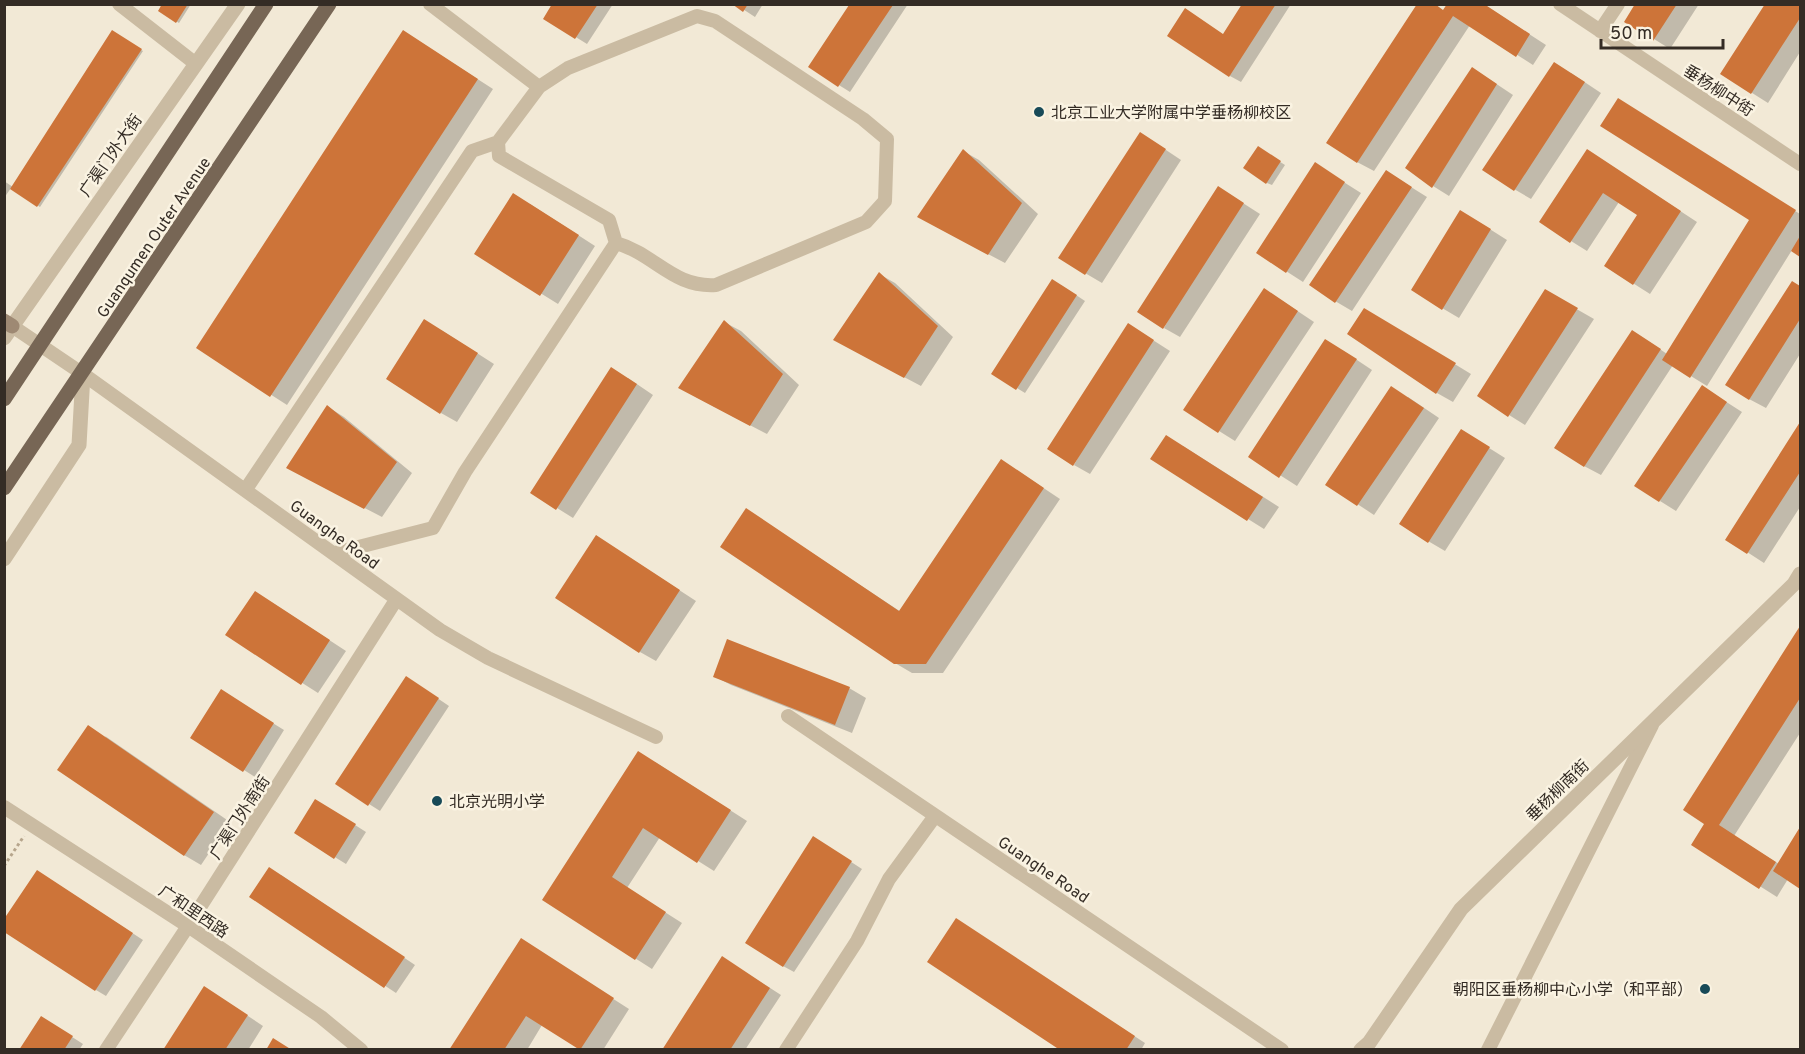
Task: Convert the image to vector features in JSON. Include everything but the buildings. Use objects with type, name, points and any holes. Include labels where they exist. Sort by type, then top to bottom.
[{"type":"main road","name":"Guanqumen Outer Avenue","points":[[4,399],[266,4]]},
{"type":"main road","name":"Guanqumen Outer Avenue","points":[[4,488],[83,374],[329,4]]},
{"type":"street","points":[[119,4],[196,64]]},
{"type":"street","name":"广渠门外大街","points":[[7,328],[238,4]]},
{"type":"street","points":[[430,4],[539,87]]},
{"type":"street","name":"垂杨柳中街","points":[[1560,4],[1800,164]]},
{"type":"street","points":[[1600,31],[1618,4]]},
{"type":"street","points":[[246,489],[472,151],[498,142],[539,87],[568,68],[697,16],[715,21],[863,119],[886,140],[885,201],[866,222],[716,285],[698,286],[684,282],[630,247],[616,243]]},
{"type":"street","points":[[498,142],[500,156],[512,166],[609,220],[616,243]]},
{"type":"street","points":[[335,553],[433,528],[465,472],[616,243]]},
{"type":"street","name":"Guanghe Road","points":[[7,328],[40,345],[83,374],[335,553],[396,600],[488,658],[656,737]]},
{"type":"street","points":[[4,559],[79,445],[83,374]]},
{"type":"street","name":"垂杨柳南街","points":[[1361,1050],[1369,1043],[1461,909],[1798,584]]},
{"type":"street","name":"广渠门外南街","points":[[106,1050],[396,600]]},
{"type":"street","name":"Guanghe Road","points":[[788,716],[1282,1050]]},
{"type":"street","points":[[1488,1050],[1655,720]]},
{"type":"street","name":"广和里西路","points":[[4,807],[188,926],[321,1017],[361,1050]]},
{"type":"street","points":[[786,1050],[857,941],[888,879],[935,816]]},
{"type":"path","points":[[4,866],[32,825]]},
{"type":"place","name":"北京工业大学附属中学垂杨柳校区","points":[[1039,112]]},
{"type":"place","name":"北京光明小学","points":[[437,801]]},
{"type":"place","name":"朝阳区垂杨柳中心小学（和平部）","points":[[1705,989]]}]
